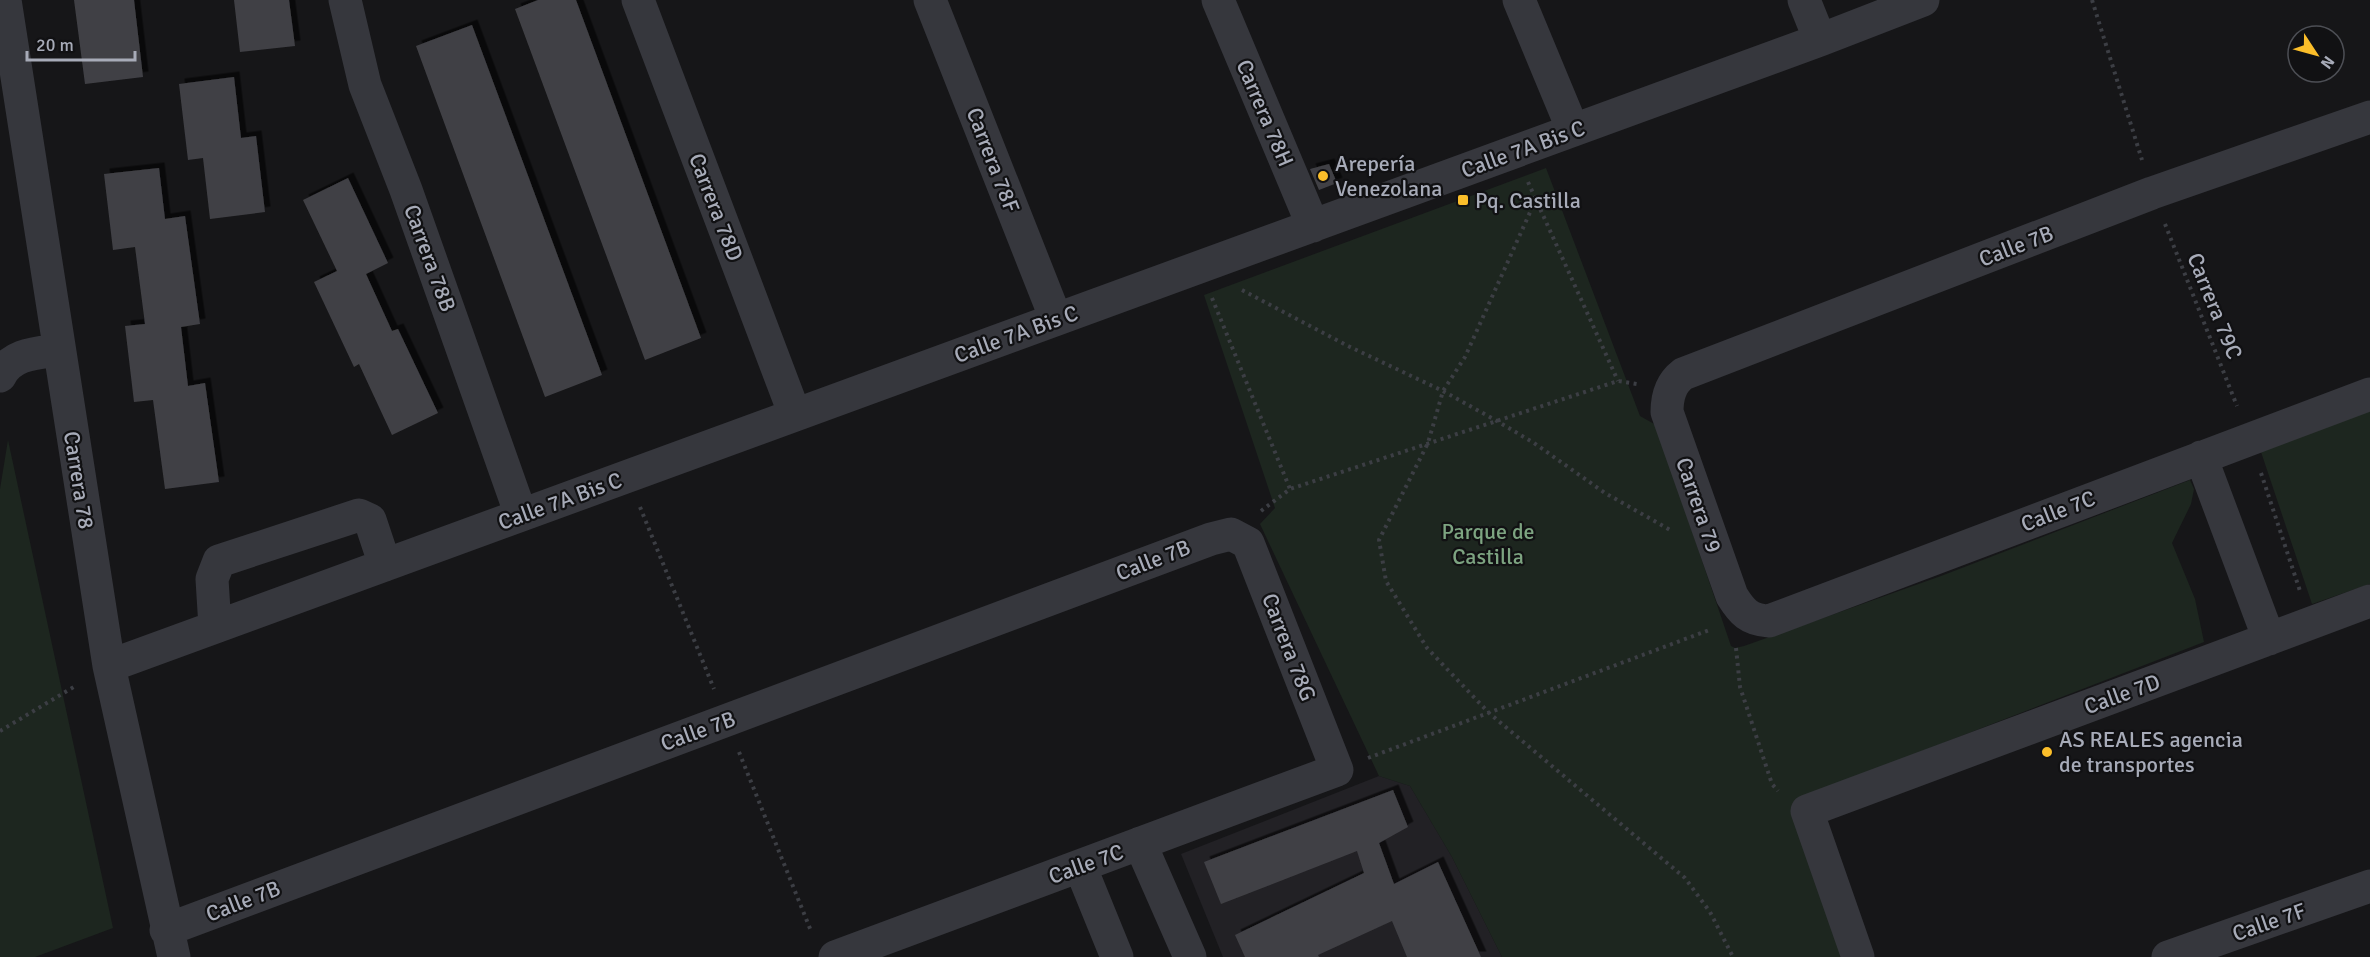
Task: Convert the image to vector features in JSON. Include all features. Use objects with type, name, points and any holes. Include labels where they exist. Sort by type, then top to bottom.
[{"type":"street","name":"Carrera 78","points":[[5,0],[12,130],[58,350],[109,666],[170,944]]},
{"type":"street","name":"Carrera 78B","points":[[345,0],[365,86],[406,190],[521,515]]},
{"type":"street","name":"Carrera 78D","points":[[638,0],[795,415]]},
{"type":"street","name":"Carrera 78F","points":[[930,0],[1056,319]]},
{"type":"street","name":"Carrera 78H","points":[[1218,0],[1313,226]]},
{"type":"street","points":[[1519,0],[1573,130]]},
{"type":"street","points":[[1804,0],[1820,40]]},
{"type":"street","name":"Calle 7A Bis C","points":[[109,666],[1820,40],[1923,0]]},
{"type":"street","name":"Calle 7B","points":[[1671,390],[1675,380],[1683,374],[2152,193],[2370,117]]},
{"type":"street","points":[[1,370],[17,358],[58,350]]},
{"type":"street","name":"Carrera 79","points":[[1671,390],[1667,412],[1731,596],[1747,616]]},
{"type":"street","name":"Calle 7C","points":[[1747,616],[1769,621],[2370,394]]},
{"type":"street","points":[[2201,457],[2269,639]]},
{"type":"street","points":[[215,627],[212,579],[219,561],[359,515],[370,520],[385,565]]},
{"type":"street","name":"Calle 7B","points":[[170,944],[1211,539],[1231,534]]},
{"type":"street","name":"Carrera 78G","points":[[1231,534],[1248,543],[1337,770]]},
{"type":"street","name":"Calle 7D","points":[[1807,811],[2370,601]]},
{"type":"street","name":"Calle 7C","points":[[835,957],[1337,770]]},
{"type":"street","points":[[1807,811],[1858,957]]},
{"type":"street","points":[[1140,843],[1190,957]]},
{"type":"street","points":[[1080,866],[1117,957]]},
{"type":"street","name":"Calle 7F","points":[[2168,957],[2370,886]]},
{"type":"path","name":"Carrera 79C","points":[[2092,0],[2152,193],[2250,439],[2310,623]]},
{"type":"path","points":[[1514,152],[1618,381]]},
{"type":"path","points":[[1536,200],[1465,357],[1443,391],[1428,443],[1379,540],[1386,581],[1427,648],[1489,713],[1685,878],[1710,912],[1733,957]]},
{"type":"path","points":[[1199,267],[1348,346],[1443,391],[1497,421],[1534,443],[1605,493],[1717,556]]},
{"type":"path","points":[[1199,267],[1290,489]]},
{"type":"path","points":[[1231,534],[1290,489],[1428,443],[1618,381],[1671,390]]},
{"type":"path","points":[[1337,770],[1747,616]]},
{"type":"path","points":[[1747,616],[1735,650],[1740,687],[1772,784],[1788,801],[1807,811]]},
{"type":"path","points":[[0,731],[77,684]]},
{"type":"shaded area","points":[[1379,776],[1410,786],[1452,857],[1502,957],[1223,957],[1181,854]]},
{"type":"green space","name":"Parque de Castilla","points":[[1546,168],[1640,416],[1656,425],[1731,646],[1735,648],[1941,576],[2190,480],[2194,489],[2191,504],[2172,543],[2195,599],[2204,642],[1796,800],[1853,957],[1502,957],[1452,857],[1410,786],[1379,776],[1260,524],[1275,508],[1204,295]]},
{"type":"green space","points":[[2370,404],[2370,584],[2312,604],[2258,443]]},
{"type":"green space","points":[[8,440],[113,928],[35,957],[0,957],[0,489]]},
{"type":"building","points":[[74,0],[134,0],[143,77],[85,84]]},
{"type":"building","points":[[234,0],[289,0],[295,46],[240,52]]},
{"type":"building","points":[[538,0],[576,0],[701,338],[645,360],[515,9]]},
{"type":"building","points":[[472,25],[602,375],[545,397],[416,46]]},
{"type":"building","points":[[234,77],[241,138],[256,136],[265,212],[210,219],[203,158],[188,160],[179,84]]},
{"type":"building","name":"Arepería Venezolana","points":[[1329,164],[1337,183],[1319,190],[1310,169]]},
{"type":"building","points":[[159,168],[165,219],[185,216],[200,324],[181,327],[188,386],[205,383],[219,482],[165,489],[153,400],[134,402],[125,326],[145,324],[135,247],[113,250],[104,174]]},
{"type":"building","points":[[348,178],[388,263],[366,274],[392,331],[398,329],[438,413],[392,435],[359,364],[354,367],[314,282],[337,271],[303,200]]},
{"type":"building","points":[[1393,790],[1408,827],[1379,843],[1394,884],[1438,862],[1481,957],[1407,957],[1392,921],[1318,955],[1319,957],[1245,957],[1235,935],[1364,873],[1357,851],[1221,904],[1204,862]]},
{"type":"place","name":"Arepería Venezolana","points":[[1323,176]]},
{"type":"place","name":"Pq. Castilla","points":[[1463,200]]},
{"type":"place","name":"AS REALES agencia de transportes","points":[[2047,752]]}]
